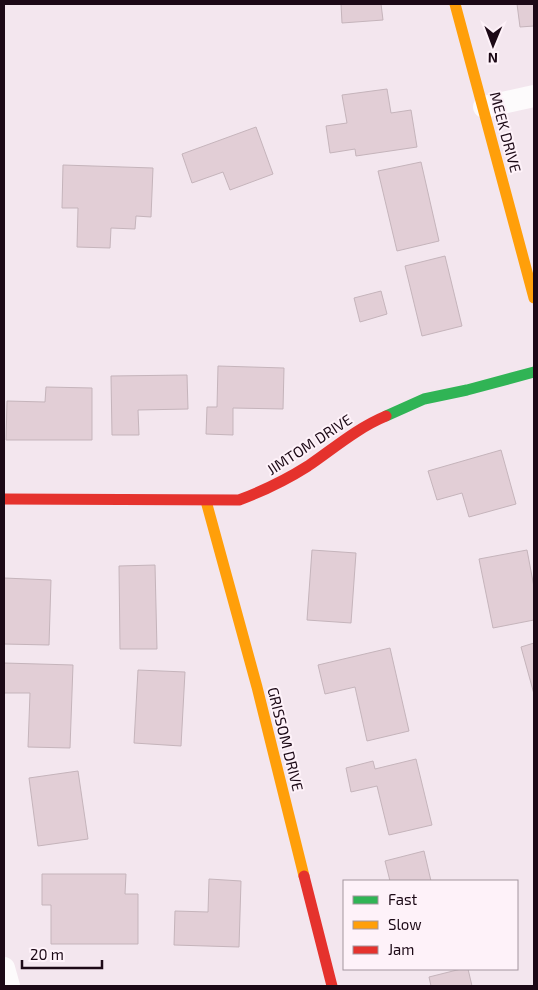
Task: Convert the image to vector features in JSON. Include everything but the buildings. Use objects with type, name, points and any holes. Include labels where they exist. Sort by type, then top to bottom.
[{"type":"street","name":"MEEK DRIVE","points":[[455,4],[534,298]]},
{"type":"street","points":[[484,107],[534,96]]},
{"type":"street","name":"JIMTOM DRIVE","points":[[4,499],[239,500],[264,491],[306,467],[371,422],[424,399],[467,390],[534,372]]},
{"type":"street","name":"GRISSOM DRIVE","points":[[206,501],[258,687],[332,986]]},
{"type":"street","points":[[4,968],[8,986]]},
{"type":"traffic: fast","points":[[386,416],[424,399],[467,390],[534,372]]},
{"type":"traffic: slow","points":[[455,4],[534,298]]},
{"type":"traffic: slow","points":[[206,501],[257,687],[304,876]]},
{"type":"traffic: jam","points":[[4,499],[239,500],[291,476],[355,433],[386,416]]},
{"type":"traffic: jam","points":[[304,876],[332,986]]}]
